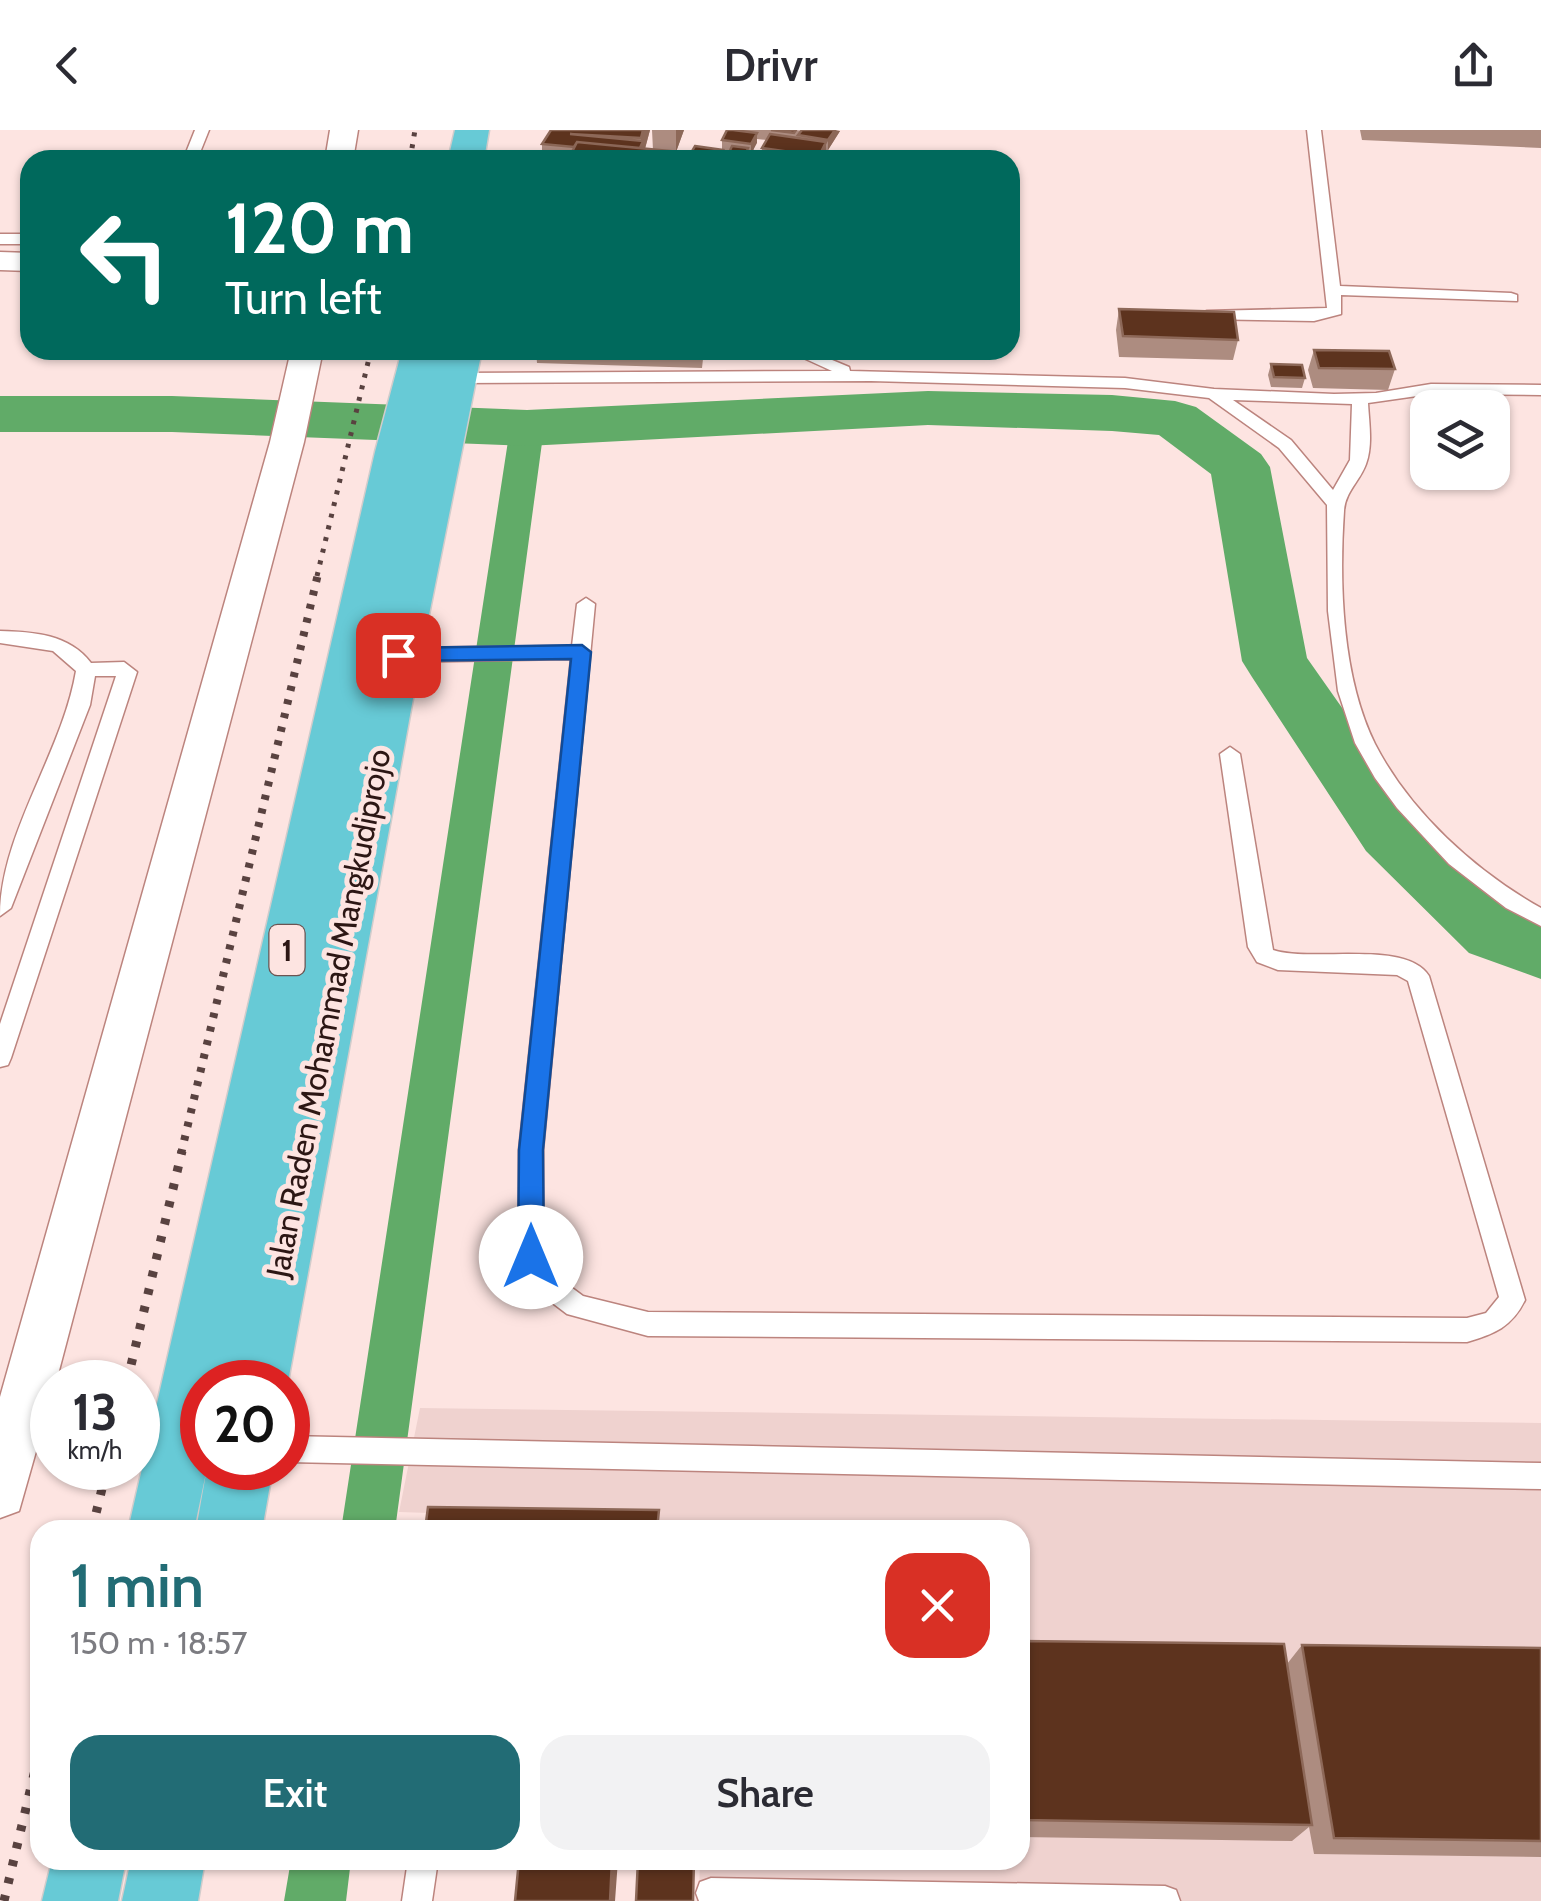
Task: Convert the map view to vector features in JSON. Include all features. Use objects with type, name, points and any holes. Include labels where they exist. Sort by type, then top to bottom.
[{"type":"highway","name":"Jalan Raden Mohammad Mangkudiprojo","points":[[261,1360],[420,655],[418,451],[412,390],[420,360]]},
{"type":"highway","name":"Jalan Raden Mohammad Mangkudiprojo","points":[[211,1360],[418,451],[458,373]]},
{"type":"highway","name":"Jalan Raden Mohammad Mangkudiprojo","points":[[165,1520],[180,1477]]},
{"type":"highway","points":[[231,1520],[236,1490]]},
{"type":"highway","points":[[80,1901],[87,1870]]},
{"type":"highway","points":[[160,1901],[166,1870]]},
{"type":"street","points":[[0,1492],[287,442],[305,360]]},
{"type":"lane","points":[[1186,316],[1326,315],[1336,309],[1314,130]]},
{"type":"lane","points":[[1334,290],[1511,298]]},
{"type":"lane","points":[[817,360],[871,376]]},
{"type":"lane","points":[[458,373],[871,376],[1125,383],[1214,394],[1360,399],[1431,389],[1541,390]]},
{"type":"lane","points":[[1214,394],[1285,444],[1334,502]]},
{"type":"lane","points":[[1360,399],[1358,462],[1334,502],[1340,630],[1353,714],[1404,803],[1499,896],[1541,918]]},
{"type":"lane","points":[[586,604],[531,1150],[531,1257],[551,1287],[576,1306],[648,1324],[1466,1330],[1494,1322],[1512,1300],[1418,976],[1401,966],[1278,961],[1265,956],[1259,947],[1230,754]]},
{"type":"lane","points":[[0,637],[42,640],[62,646],[76,653],[86,670],[80,705],[0,908]]},
{"type":"lane","points":[[420,655],[582,652]]},
{"type":"lane","points":[[0,1058],[127,672],[86,670]]},
{"type":"lane","points":[[52,772],[94,773]]},
{"type":"lane","points":[[310,1450],[1541,1476]]},
{"type":"lane","points":[[417,1901],[422,1870]]},
{"type":"lane","points":[[710,1893],[1165,1901]]},
{"type":"shaded area","points":[[420,1408],[1541,1423],[1541,1901],[699,1901],[700,1870],[1030,1870],[1030,1520],[641,1520],[399,1512]]},
{"type":"building","points":[[551,130],[643,130],[641,138],[570,134],[643,141],[640,148],[577,142],[574,147],[542,144]]},
{"type":"building","points":[[727,130],[757,133],[751,144],[722,140]]},
{"type":"building","points":[[802,130],[835,130],[828,140],[798,135]]},
{"type":"building","points":[[770,134],[826,142],[822,150],[762,148]]},
{"type":"building","points":[[577,142],[659,150],[573,150]]},
{"type":"building","points":[[1119,309],[1234,312],[1238,340],[1123,336]]},
{"type":"building","points":[[1314,350],[1389,351],[1395,369],[1319,368]]},
{"type":"building","points":[[1271,364],[1302,365],[1305,378],[1274,377]]},
{"type":"building","points":[[428,1507],[659,1510],[658,1520],[426,1520]]},
{"type":"building","points":[[1030,1641],[1284,1644],[1312,1825],[1030,1820]]},
{"type":"building","points":[[1302,1645],[1541,1648],[1541,1841],[1334,1838]]},
{"type":"building","points":[[518,1870],[612,1870],[610,1901],[515,1901]]},
{"type":"building","points":[[638,1870],[694,1870],[693,1901],[636,1901]]},
{"type":"waterway","points":[[0,414],[172,414],[527,428],[928,408],[1112,413],[1175,419],[1240,467],[1275,661],[1391,832],[1495,932],[1541,949]]},
{"type":"waterway","points":[[369,1520],[527,428]]},
{"type":"waterway","points":[[315,1901],[320,1870]]},
{"type":"railway","points":[[412,150],[415,130]]},
{"type":"railway","points":[[317,576],[369,360]]},
{"type":"railway","points":[[181,1154],[318,574]]},
{"type":"railway","points":[[132,1360],[182,1151]]},
{"type":"railway","points":[[94,1520],[102,1490]]},
{"type":"railway","points":[[4,1901],[30,1791]]},
{"type":"route","points":[[398,655],[582,652],[531,1150],[531,1257]]}]
